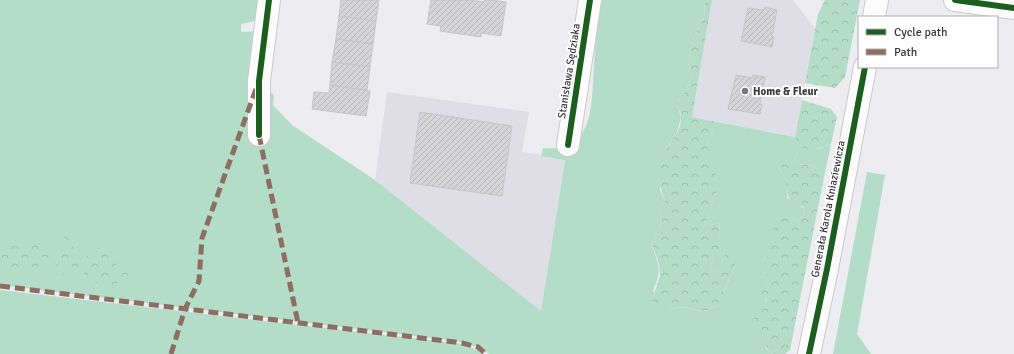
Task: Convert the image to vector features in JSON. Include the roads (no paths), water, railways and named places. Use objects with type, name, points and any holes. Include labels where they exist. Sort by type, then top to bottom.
[{"type":"street","points":[[259,135],[259,81],[269,0]]},
{"type":"street","name":"Stanisława Sędziaka","points":[[568,146],[590,0]]},
{"type":"street","points":[[874,16],[877,0]]},
{"type":"street","points":[[955,0],[1014,8]]},
{"type":"street","name":"Generała Karola Kniaziewicza","points":[[809,354],[827,269],[865,68]]},
{"type":"place","name":"Home & Fleur","points":[[745,91]]}]
